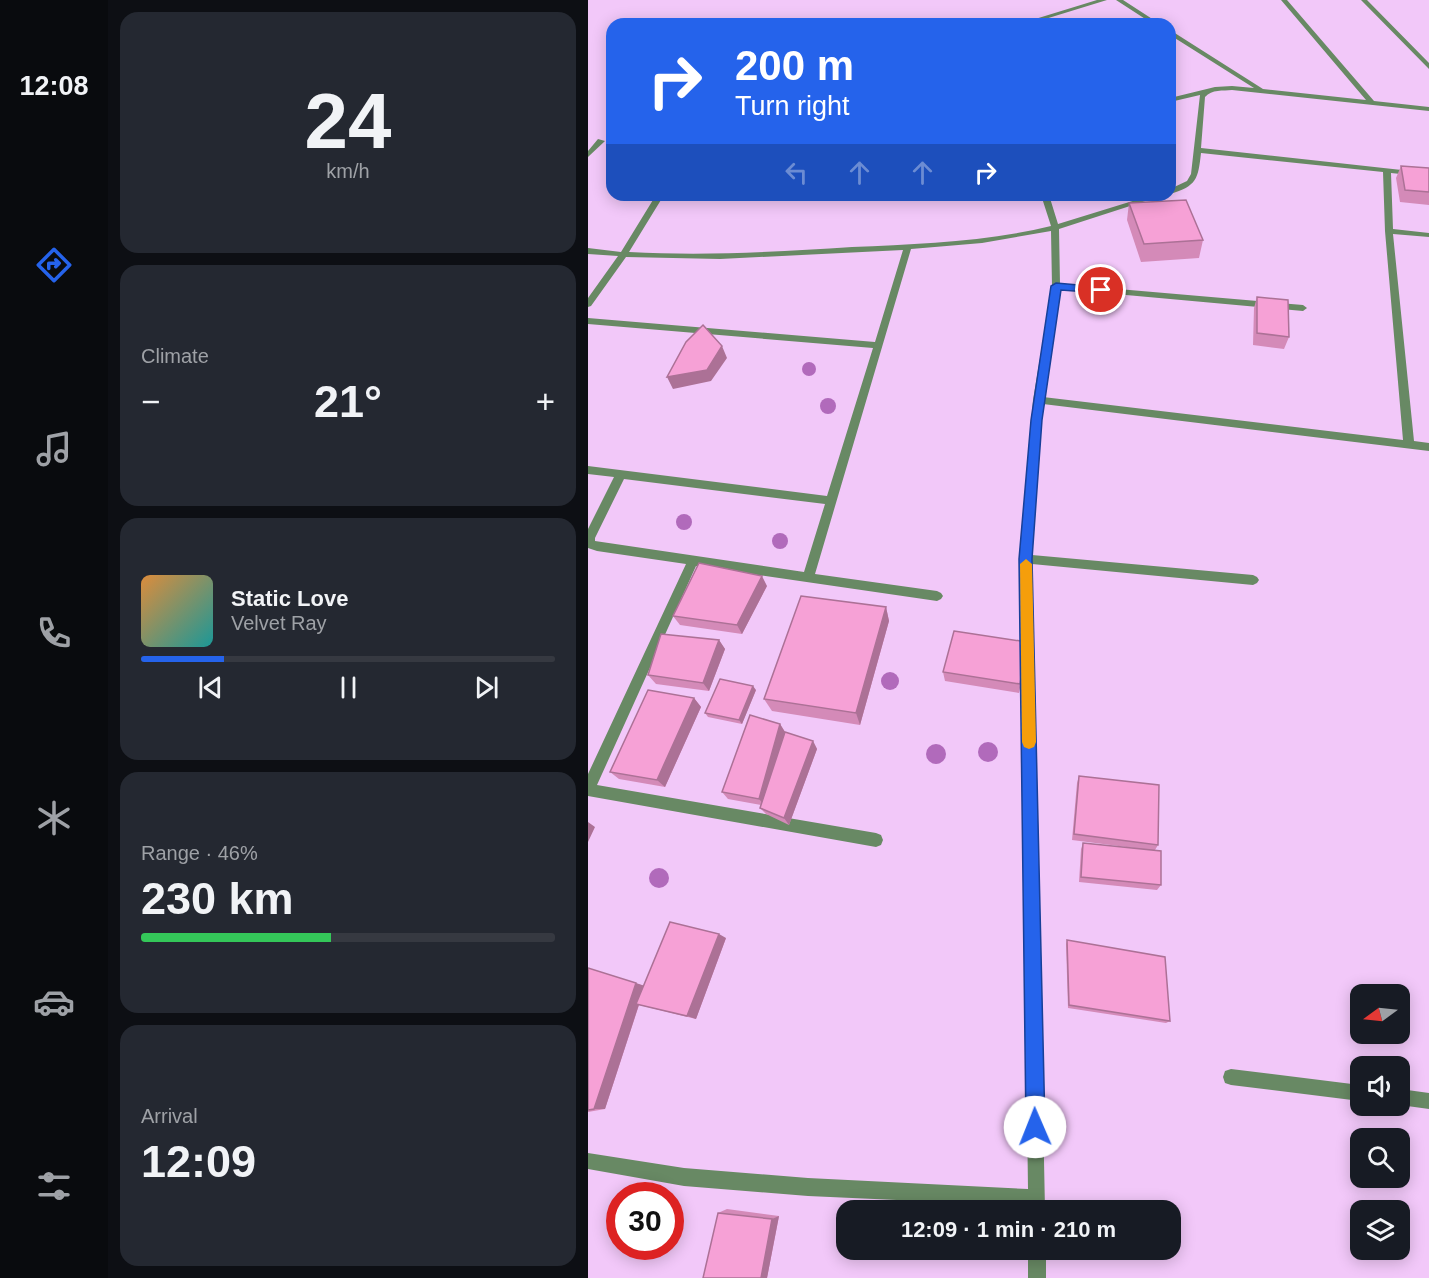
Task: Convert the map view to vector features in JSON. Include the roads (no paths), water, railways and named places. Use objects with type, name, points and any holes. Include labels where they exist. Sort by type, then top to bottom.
[{"type":"street","points":[[1042,18],[1104,0]]},
{"type":"street","points":[[1119,0],[1148,18]]},
{"type":"street","points":[[1284,0],[1371,102]]},
{"type":"street","points":[[1364,0],[1429,67]]},
{"type":"street","points":[[1176,36],[1262,90]]},
{"type":"street","points":[[1176,99],[1215,89],[1232,88],[1429,109]]},
{"type":"street","points":[[1176,189],[1190,183],[1195,174],[1201,102],[1206,92]]},
{"type":"street","points":[[588,155],[601,141]]},
{"type":"street","points":[[1198,150],[1429,175]]},
{"type":"street","points":[[1387,170],[1389,231],[1409,445]]},
{"type":"street","points":[[588,304],[623,255],[656,201]]},
{"type":"street","points":[[1037,1200],[1026,559],[1038,400],[1056,286],[1055,227],[1047,201]]},
{"type":"street","points":[[588,251],[623,255],[762,254],[974,242],[1055,227],[1140,201]]},
{"type":"street","points":[[1389,231],[1429,235]]},
{"type":"street","points":[[808,578],[908,247]]},
{"type":"street","points":[[1056,286],[1303,308]]},
{"type":"street","points":[[588,321],[878,345]]},
{"type":"street","points":[[1038,400],[1429,447]]},
{"type":"street","points":[[588,470],[831,501]]},
{"type":"street","points":[[621,474],[591,531],[590,544],[937,596]]},
{"type":"street","points":[[1026,559],[1253,580]]},
{"type":"street","points":[[693,561],[588,789],[876,840]]},
{"type":"street","points":[[1231,1077],[1350,1092]]},
{"type":"street","points":[[1410,1098],[1429,1101]]},
{"type":"street","points":[[588,1161],[684,1177],[984,1200]]},
{"type":"street","points":[[1037,1260],[1037,1278]]}]
